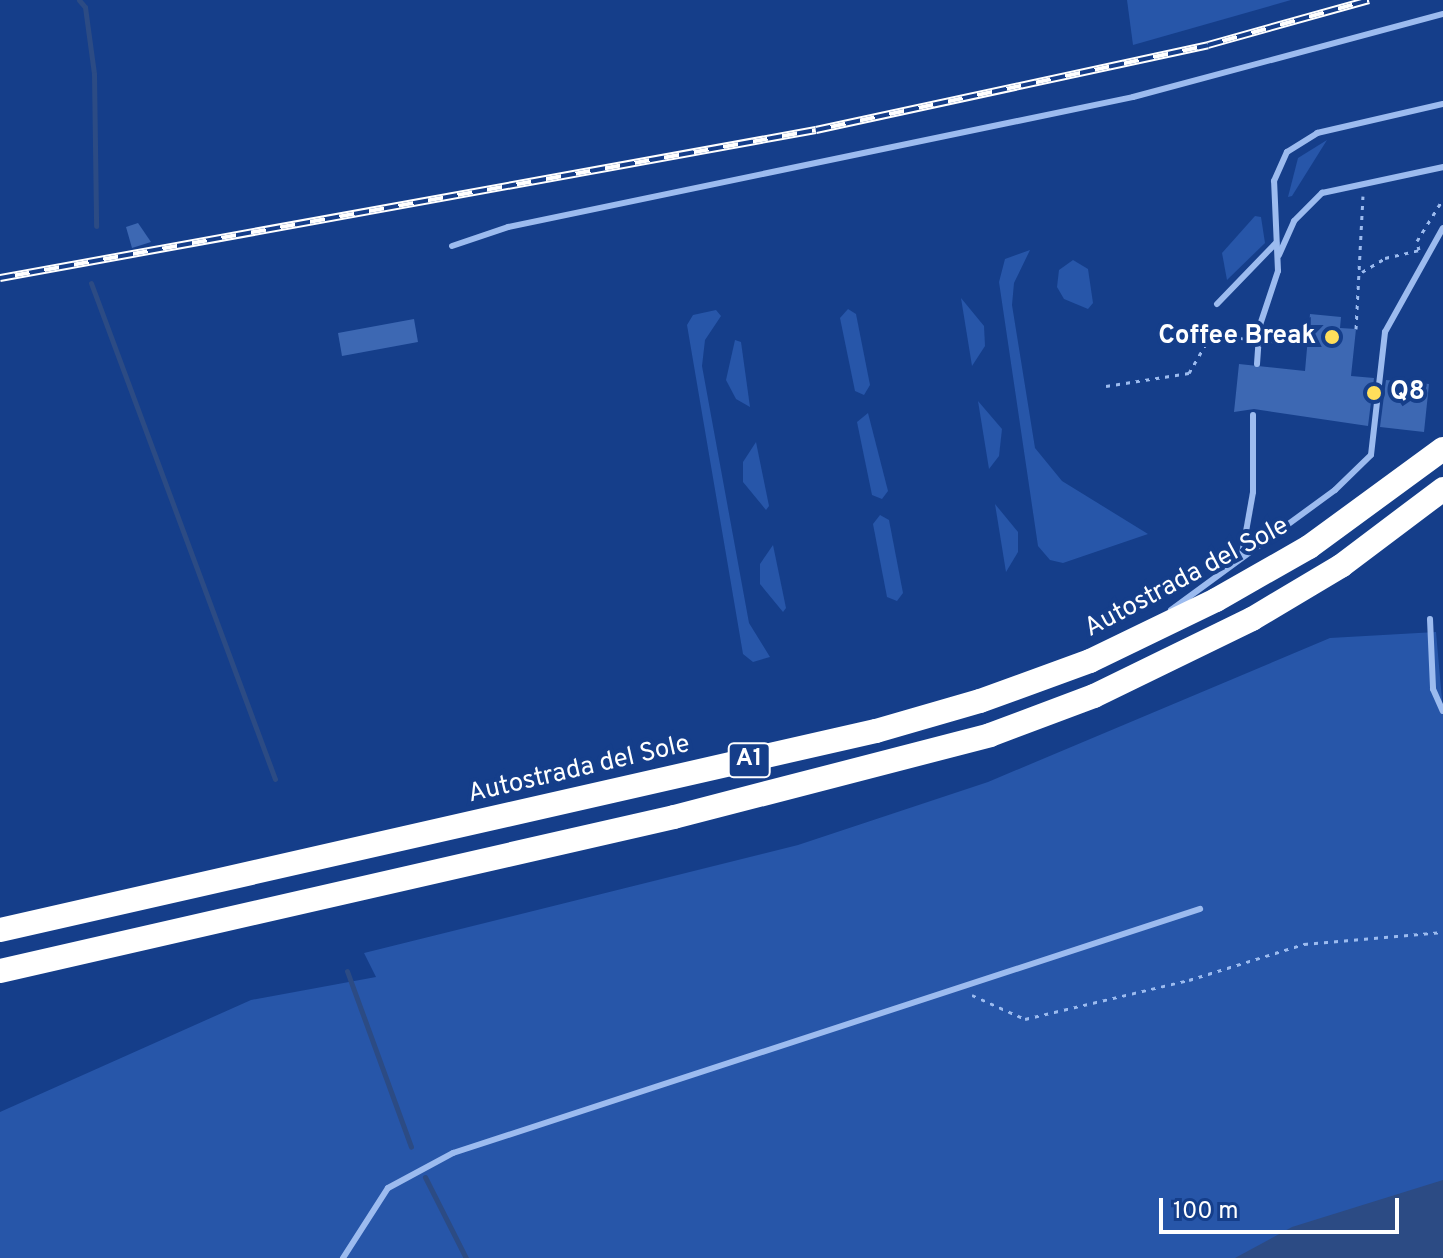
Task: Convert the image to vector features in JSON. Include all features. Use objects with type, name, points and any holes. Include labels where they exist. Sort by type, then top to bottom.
[{"type":"highway","name":"Autostrada del Sole","points":[[0,930],[876,731],[980,701],[1127,645],[1309,547],[1443,449]]},
{"type":"highway","name":"A1","points":[[0,971],[674,817],[990,735],[1193,651],[1341,566],[1443,489]]},
{"type":"highway","points":[[0,912],[124,901]]},
{"type":"highway","points":[[0,986],[39,976],[84,953]]},
{"type":"lane","points":[[452,246],[508,227],[1119,100],[1443,14]]},
{"type":"lane","points":[[1278,263],[1274,181],[1294,146],[1317,133],[1443,104]]},
{"type":"lane","points":[[1257,364],[1259,340],[1278,263],[1294,221],[1312,200],[1360,185],[1443,167]]},
{"type":"lane","points":[[1127,645],[1242,554],[1335,490],[1371,455],[1385,332],[1443,228]]},
{"type":"lane","points":[[1217,304],[1276,243]]},
{"type":"lane","points":[[1242,554],[1253,492],[1253,415]]},
{"type":"lane","points":[[1341,566],[1443,504]]},
{"type":"lane","points":[[1430,619],[1433,689],[1443,711]]},
{"type":"lane","points":[[343,1258],[388,1188],[453,1153],[961,990],[1200,909]]},
{"type":"path","points":[[1356,329],[1361,273],[1360,185]]},
{"type":"path","points":[[1361,273],[1385,258],[1419,250],[1417,241],[1443,199]]},
{"type":"path","points":[[1106,386],[1189,373],[1211,335],[1307,345]]},
{"type":"path","points":[[961,990],[1025,1019],[1189,980],[1304,944],[1443,932]]},
{"type":"shaded area","points":[[1127,0],[1291,0],[1133,45]]},
{"type":"shaded area","points":[[1327,140],[1292,196],[1288,197],[1298,158]]},
{"type":"shaded area","points":[[1255,216],[1261,217],[1265,243],[1227,280],[1222,253]]},
{"type":"shaded area","points":[[1030,250],[1014,283],[1012,305],[1035,448],[1062,481],[1148,534],[1063,563],[1050,560],[1038,546],[999,282],[1005,259]]},
{"type":"shaded area","points":[[1073,260],[1088,269],[1093,303],[1088,309],[1064,299],[1057,287],[1059,270]]},
{"type":"shaded area","points":[[961,298],[984,326],[985,346],[972,366]]},
{"type":"shaded area","points":[[848,309],[856,314],[870,385],[864,395],[855,391],[840,318]]},
{"type":"shaded area","points":[[716,310],[721,316],[705,340],[702,366],[749,623],[770,657],[753,662],[743,654],[687,325],[693,315]]},
{"type":"shaded area","points":[[735,340],[741,342],[750,407],[736,399],[726,380]]},
{"type":"shaded area","points":[[978,401],[1002,429],[999,456],[989,469]]},
{"type":"shaded area","points":[[868,413],[888,491],[882,499],[872,495],[857,422]]},
{"type":"shaded area","points":[[756,442],[769,506],[766,510],[743,482],[743,462]]},
{"type":"shaded area","points":[[995,504],[1018,532],[1018,552],[1006,572]]},
{"type":"shaded area","points":[[880,515],[889,520],[903,593],[897,601],[887,597],[873,524]]},
{"type":"shaded area","points":[[773,545],[786,608],[783,612],[760,584],[760,564]]},
{"type":"shaded area","points":[[1436,632],[1443,711],[1443,1258],[0,1258],[0,1112],[251,1000],[376,977],[364,953],[798,845],[988,782],[1330,638]]},
{"type":"shaded area","points":[[1443,1180],[1443,1258],[1235,1258],[1292,1227]]},
{"type":"building","points":[[138,223],[151,242],[132,248],[126,227]]},
{"type":"building","points":[[1310,314],[1341,317],[1340,328],[1356,329],[1351,376],[1374,378],[1368,426],[1254,409],[1234,412],[1239,364],[1305,371]]},
{"type":"building","points":[[414,319],[418,342],[342,356],[338,333]]},
{"type":"building","points":[[1386,380],[1429,384],[1424,432],[1380,427]]},
{"type":"waterway","points":[[79,0],[85,7],[94,74],[96,226]]},
{"type":"waterway","points":[[91,283],[275,779]]},
{"type":"waterway","points":[[347,971],[411,1147]]},
{"type":"waterway","points":[[425,1177],[466,1258]]},
{"type":"railway","points":[[0,278],[816,130],[1208,45],[1369,0]]},
{"type":"place","name":"Coffee Break","points":[[1332,337]]},
{"type":"place","name":"Q8","points":[[1374,393]]}]
